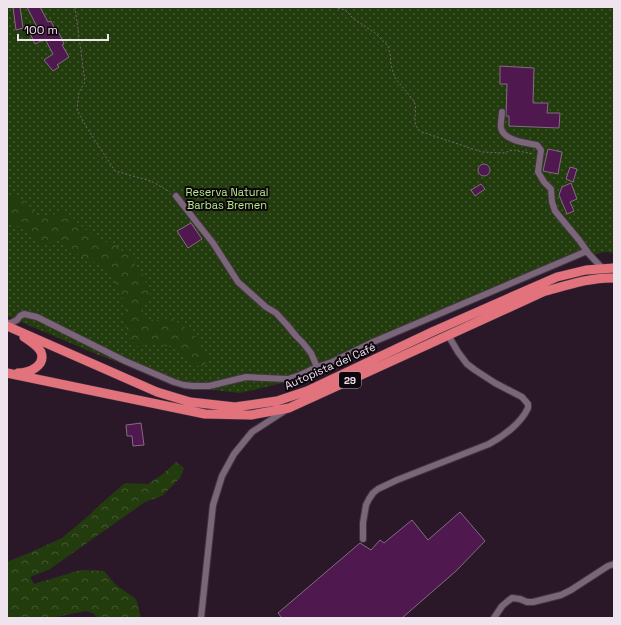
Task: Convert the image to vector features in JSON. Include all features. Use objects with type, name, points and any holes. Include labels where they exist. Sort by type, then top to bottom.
[{"type":"highway","name":"Autopista del Café","points":[[7,325],[158,392],[190,402],[235,407],[277,401],[307,391],[434,332],[558,277],[586,270],[614,268]]},
{"type":"highway","name":"Autopista del Café","points":[[7,372],[205,414],[251,415],[289,408],[542,292],[576,282],[614,278]]},
{"type":"highway","points":[[7,325],[36,346],[42,357],[40,364],[29,372],[7,372]]},
{"type":"street","points":[[502,112],[501,128],[504,135],[513,140],[537,145],[541,150],[538,172],[544,182],[551,189],[552,202],[555,211],[603,269]]},
{"type":"street","points":[[176,196],[213,243],[238,282],[266,307],[276,313],[303,342],[311,353],[317,367]]},
{"type":"street","points":[[7,325],[17,320],[24,314],[37,317],[126,361],[184,385],[209,386],[246,377],[288,379],[332,362],[373,342],[587,251]]},
{"type":"street","points":[[363,539],[364,512],[373,493],[397,480],[489,444],[506,433],[528,408],[528,404],[522,397],[490,380],[467,364],[448,335]]},
{"type":"street","points":[[201,618],[213,506],[222,476],[234,454],[252,432],[289,408]]},
{"type":"street","points":[[494,618],[502,606],[512,598],[527,602],[534,602],[560,595],[614,564]]},
{"type":"path","points":[[75,7],[86,82],[79,92],[77,110],[115,172],[151,181],[176,196]]},
{"type":"path","points":[[334,7],[344,10],[354,19],[375,33],[388,46],[395,78],[416,105],[415,120],[418,130],[482,152],[504,153],[513,150],[540,156]]},
{"type":"green space","name":"Reserva Natural Barbas Bremen","points":[[7,7],[614,7],[614,253],[605,252],[551,263],[291,381],[240,393],[181,386],[96,354],[7,316]]},
{"type":"green space","points":[[7,194],[25,201],[37,216],[67,212],[98,240],[115,244],[122,251],[133,252],[135,266],[144,276],[151,297],[142,309],[144,319],[157,320],[172,318],[195,335],[209,360],[202,367],[194,365],[173,346],[147,343],[140,348],[130,339],[124,321],[126,307],[106,267],[83,258],[59,240],[41,245],[30,231],[7,223]]},
{"type":"green space","points":[[176,462],[184,468],[180,478],[162,496],[145,502],[50,569],[30,577],[34,584],[80,570],[104,571],[116,585],[136,599],[141,618],[97,618],[94,614],[86,611],[56,618],[7,618],[7,562],[62,538],[125,483],[148,484],[163,474]]},
{"type":"building","points":[[13,7],[20,7],[23,28],[16,30]]},
{"type":"building","points":[[27,7],[40,7],[48,22],[51,21],[57,34],[59,33],[64,44],[62,45],[69,57],[57,65],[59,67],[53,71],[44,60],[53,54],[45,39],[35,44],[29,31],[37,27]]},
{"type":"building","points":[[500,66],[534,68],[533,103],[548,103],[547,113],[560,113],[559,128],[509,126],[509,116],[506,116],[507,84],[500,84]]},
{"type":"building","points":[[548,149],[562,152],[558,174],[543,171]]},
{"type":"building","points":[[484,164],[488,166],[490,170],[488,174],[484,176],[480,174],[478,170],[480,166]]},
{"type":"building","points":[[570,167],[577,169],[573,182],[566,179]]},
{"type":"building","points":[[571,183],[577,199],[570,202],[574,211],[567,214],[559,195],[562,187]]},
{"type":"building","points":[[481,184],[485,189],[475,196],[471,190]]},
{"type":"building","points":[[191,223],[202,239],[188,248],[177,231]]},
{"type":"building","points":[[141,423],[144,445],[133,446],[132,436],[127,436],[126,425]]},
{"type":"building","points":[[460,512],[485,541],[456,571],[402,618],[282,618],[278,613],[360,543],[371,550],[380,540],[384,543],[412,520],[428,540]]}]
